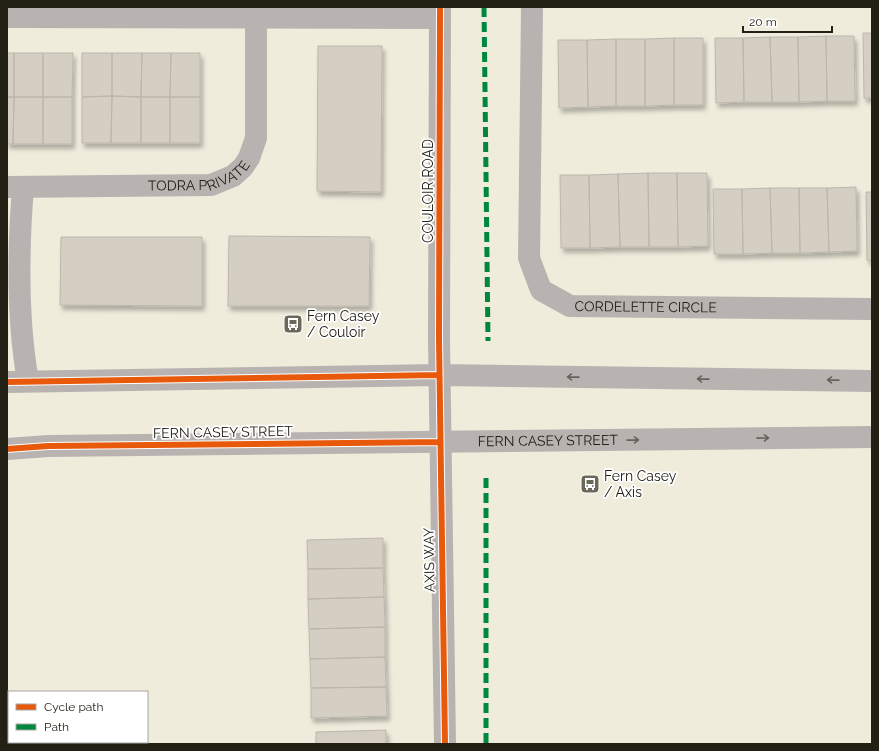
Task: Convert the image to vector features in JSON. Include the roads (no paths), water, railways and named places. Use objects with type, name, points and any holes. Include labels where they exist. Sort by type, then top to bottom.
[{"type":"street","name":"CORDELETTE CIRCLE","points":[[532,7],[529,258],[541,290],[570,306],[872,309]]},
{"type":"street","points":[[7,17],[256,16],[440,12]]},
{"type":"street","name":"COULOIR ROAD","points":[[439,375],[440,12]]},
{"type":"street","name":"TODRA PRIVATE","points":[[17,382],[22,340],[20,227],[15,187],[211,185],[233,176],[249,158],[256,138],[256,16]]},
{"type":"street","points":[[17,382],[439,375],[872,381]]},
{"type":"street","name":"AXIS WAY","points":[[439,375],[445,744]]},
{"type":"street","name":"FERN CASEY STREET","points":[[7,449],[48,446],[872,437]]},
{"type":"place","name":"Fern Casey / Couloir","points":[[293,324]]},
{"type":"place","name":"Fern Casey / Axis","points":[[590,484]]}]
